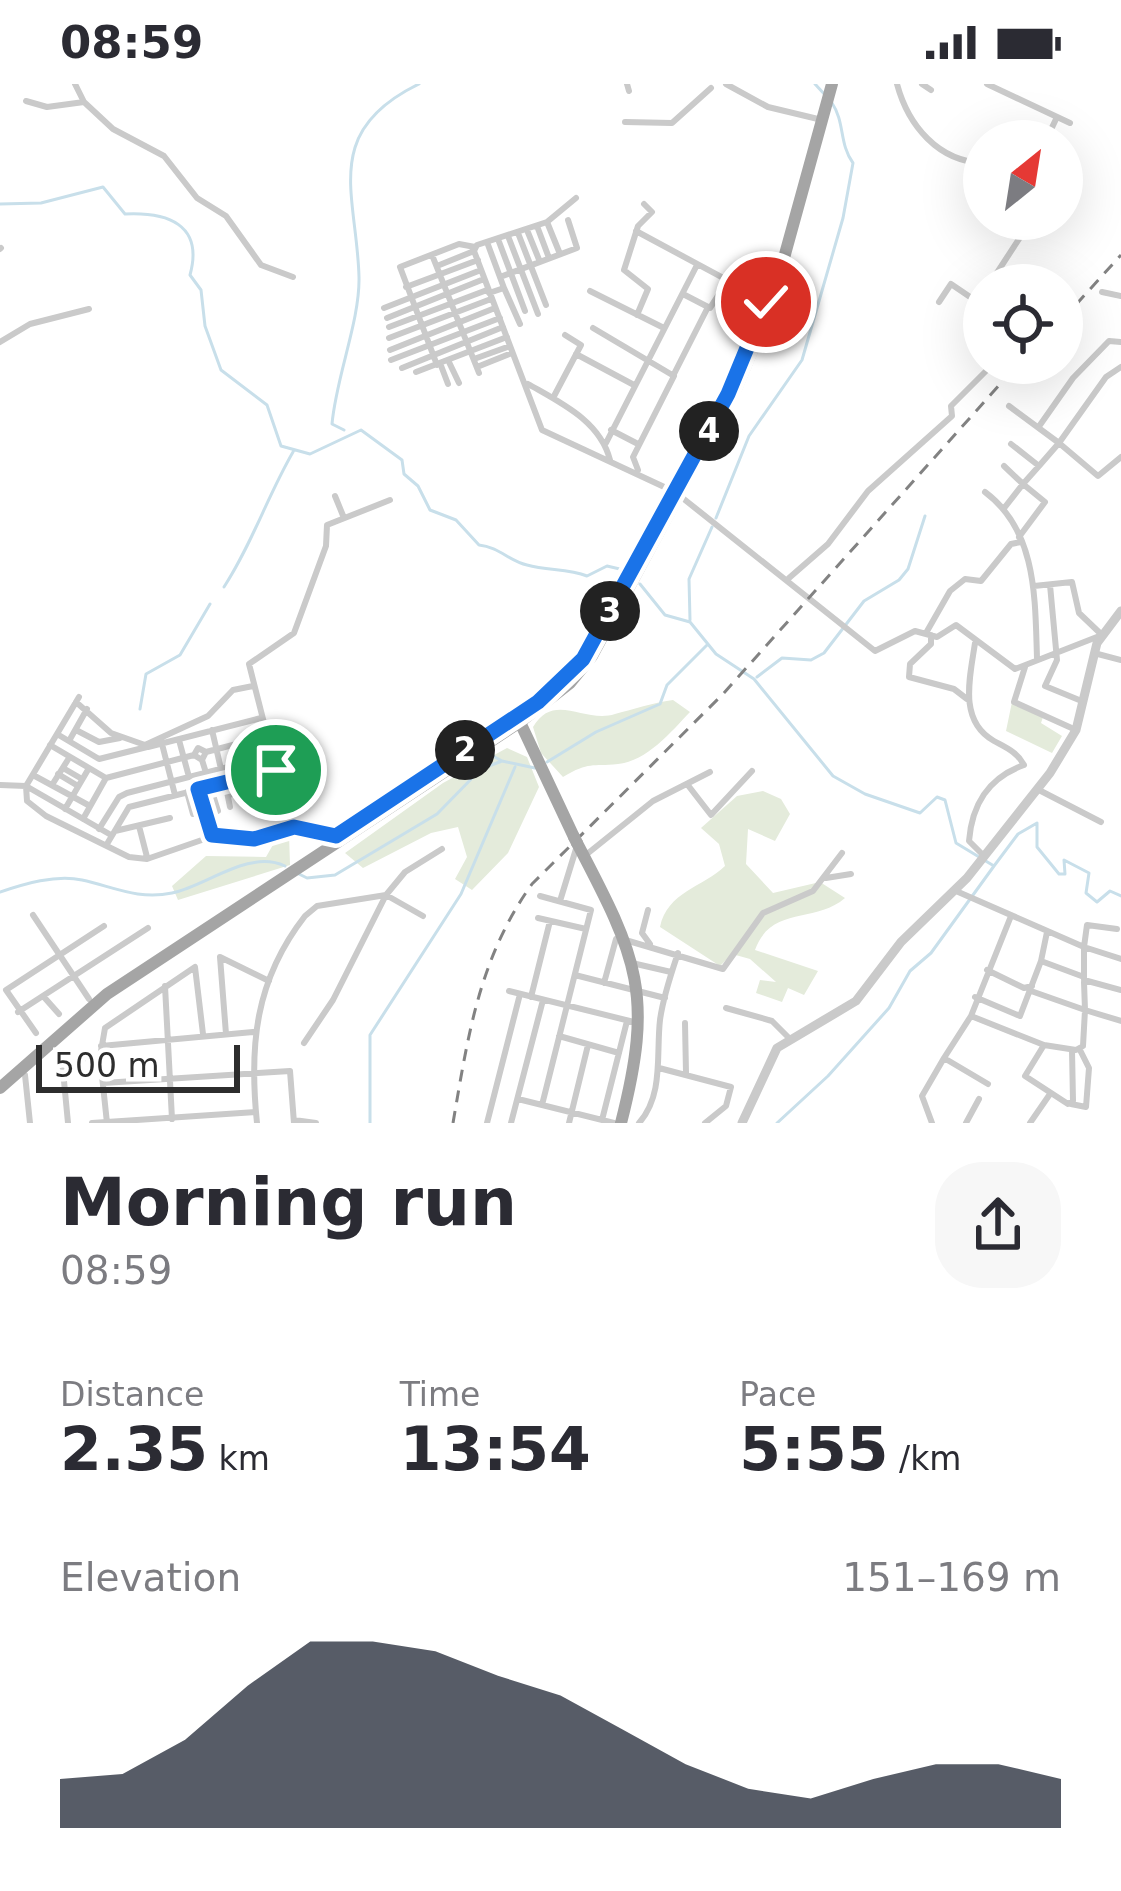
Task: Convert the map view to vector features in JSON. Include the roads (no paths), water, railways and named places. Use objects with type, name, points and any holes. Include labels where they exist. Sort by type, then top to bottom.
[{"type":"main road","points":[[678,494],[728,394],[766,302],[830,84]]},
{"type":"main road","points":[[0,1083],[107,994],[518,719],[553,691],[592,646],[736,389],[771,305],[830,84]]},
{"type":"main road","points":[[0,1083],[89,1000],[518,719]]},
{"type":"main road","points":[[518,719],[632,963],[640,992],[634,1022],[637,1058],[617,1123]]},
{"type":"street","points":[[75,84],[83,102],[113,129],[164,156],[197,198],[226,216],[261,265],[293,277]]},
{"type":"street","points":[[897,84],[903,106],[932,143],[948,155],[963,158]]},
{"type":"street","points":[[922,84],[932,90]]},
{"type":"street","points":[[986,84],[1064,120]]},
{"type":"street","points":[[1009,94],[1014,84]]},
{"type":"street","points":[[625,122],[672,123],[716,85],[768,107],[818,119]]},
{"type":"street","points":[[26,101],[46,107],[83,102]]},
{"type":"street","points":[[406,287],[487,242],[547,222],[576,198]]},
{"type":"street","points":[[637,315],[648,289],[624,270],[636,231],[652,212],[644,204]]},
{"type":"street","points":[[500,277],[578,247],[568,220]]},
{"type":"street","points":[[547,222],[560,254]]},
{"type":"street","points":[[537,226],[549,258]]},
{"type":"street","points":[[522,231],[546,305]]},
{"type":"street","points":[[636,231],[766,302]]},
{"type":"street","points":[[508,236],[538,314]]},
{"type":"street","points":[[498,239],[525,310]]},
{"type":"street","points":[[459,383],[433,355],[400,267],[465,242],[476,252],[542,430],[678,494],[870,649],[956,625],[1016,669],[1102,634]]},
{"type":"street","points":[[487,242],[520,324]]},
{"type":"street","points":[[432,254],[475,363]]},
{"type":"street","points":[[606,443],[698,265]]},
{"type":"street","points":[[384,308],[444,284],[483,275]]},
{"type":"street","points":[[483,275],[388,322],[455,313],[491,297]]},
{"type":"street","points":[[639,473],[633,457],[638,444],[708,308],[727,282]]},
{"type":"street","points":[[939,302],[950,284],[963,292]]},
{"type":"street","points":[[390,350],[460,322],[504,288]]},
{"type":"street","points":[[590,291],[662,328]]},
{"type":"street","points":[[1102,292],[1121,296]]},
{"type":"street","points":[[683,294],[708,308]]},
{"type":"street","points":[[388,338],[452,303],[491,297]]},
{"type":"street","points":[[0,342],[30,324],[89,309]]},
{"type":"street","points":[[391,360],[502,322]]},
{"type":"street","points":[[402,368],[502,322]]},
{"type":"street","points":[[592,328],[674,374]]},
{"type":"street","points":[[553,398],[581,344],[565,335]]},
{"type":"street","points":[[1040,426],[1094,352],[1109,341],[1121,342]]},
{"type":"street","points":[[416,372],[442,363],[475,363],[510,345]]},
{"type":"street","points":[[475,363],[510,345]]},
{"type":"street","points":[[576,354],[634,385]]},
{"type":"street","points":[[442,363],[448,384]]},
{"type":"street","points":[[1006,507],[1106,376],[1121,367]]},
{"type":"street","points":[[525,382],[578,412],[606,443],[610,460]]},
{"type":"street","points":[[789,579],[828,544],[868,491],[952,416],[951,406],[973,384]]},
{"type":"street","points":[[1009,406],[1098,476],[1120,462]]},
{"type":"street","points":[[611,430],[638,444]]},
{"type":"street","points":[[1011,444],[1039,466]]},
{"type":"street","points":[[968,699],[955,689],[908,677],[910,664],[931,644],[929,634],[950,591],[965,580],[981,581],[1046,502],[1004,466]]},
{"type":"street","points":[[985,492],[1006,507],[1020,539],[1034,586],[1037,660]]},
{"type":"street","points":[[335,496],[344,518]]},
{"type":"street","points":[[106,844],[129,808],[276,770],[249,664],[294,633],[326,546],[327,525],[390,500]]},
{"type":"street","points":[[1034,586],[1072,582],[1079,613],[1102,634]]},
{"type":"street","points":[[1050,585],[1056,655],[1045,686],[1084,702]]},
{"type":"street","points":[[742,1123],[767,1062],[789,1038],[856,1001],[901,942],[955,891],[1037,789],[1076,730],[1094,653],[1121,608]]},
{"type":"street","points":[[975,643],[968,699],[982,735],[1017,754],[1024,765],[1000,776],[978,804],[969,841],[982,858]]},
{"type":"street","points":[[1094,653],[1121,660]]},
{"type":"street","points":[[1025,666],[1015,702],[1076,730]]},
{"type":"street","points":[[26,786],[77,700],[123,737],[146,746],[208,716],[233,690],[253,686]]},
{"type":"street","points":[[69,741],[87,709]]},
{"type":"street","points":[[65,809],[98,759],[261,718]]},
{"type":"street","points":[[76,730],[106,743],[123,737]]},
{"type":"street","points":[[212,730],[221,769]]},
{"type":"street","points":[[50,745],[106,778],[282,732]]},
{"type":"street","points":[[57,734],[98,759]]},
{"type":"street","points":[[195,734],[218,812]]},
{"type":"street","points":[[179,739],[189,777]]},
{"type":"street","points":[[162,744],[175,795]]},
{"type":"street","points":[[99,829],[119,796],[290,751]]},
{"type":"street","points":[[52,785],[70,757]]},
{"type":"street","points":[[41,760],[80,782]]},
{"type":"street","points":[[228,795],[259,788],[253,760]]},
{"type":"street","points":[[687,784],[711,815],[752,771]]},
{"type":"street","points":[[560,901],[578,845],[710,772]]},
{"type":"street","points":[[33,775],[90,806]]},
{"type":"street","points":[[83,819],[106,778]]},
{"type":"street","points":[[225,782],[230,807]]},
{"type":"street","points":[[0,785],[26,786],[112,834],[170,818]]},
{"type":"street","points":[[26,786],[34,808],[129,857],[147,859],[212,835],[254,839],[294,827],[336,836]]},
{"type":"street","points":[[198,789],[212,835]]},
{"type":"street","points":[[1037,789],[1101,822]]},
{"type":"street","points":[[188,792],[193,814]]},
{"type":"street","points":[[139,826],[147,859]]},
{"type":"street","points":[[145,848],[160,844]]},
{"type":"street","points":[[304,1043],[362,949],[386,896],[405,872],[442,849]]},
{"type":"street","points":[[604,983],[619,939],[723,969],[763,913],[813,891],[842,853]]},
{"type":"street","points":[[826,878],[851,874]]},
{"type":"street","points":[[955,891],[1121,959]]},
{"type":"street","points":[[257,1123],[253,1073],[258,1059],[254,1032],[258,1001],[294,931],[317,906],[386,896],[423,916]]},
{"type":"street","points":[[540,896],[591,910],[542,1105]]},
{"type":"street","points":[[648,910],[642,933],[652,946]]},
{"type":"street","points":[[34,916],[89,1000]]},
{"type":"street","points":[[932,1123],[922,1096],[970,1016],[1011,916]]},
{"type":"street","points":[[538,917],[586,929]]},
{"type":"street","points":[[531,997],[550,921]]},
{"type":"street","points":[[1071,1104],[1085,1010],[1088,925],[1117,928]]},
{"type":"street","points":[[36,1033],[17,1012],[6,989],[104,926]]},
{"type":"street","points":[[17,1012],[148,928]]},
{"type":"street","points":[[975,998],[1018,1017],[1041,962],[1047,932]]},
{"type":"street","points":[[639,1123],[648,1113],[659,1068],[665,998],[678,953]]},
{"type":"street","points":[[226,1034],[220,957],[269,981]]},
{"type":"street","points":[[1041,962],[1121,990]]},
{"type":"street","points":[[632,963],[671,972]]},
{"type":"street","points":[[107,1122],[100,1057],[105,1028],[196,968],[203,1034]]},
{"type":"street","points":[[987,970],[1024,988],[1121,1021]]},
{"type":"street","points":[[574,975],[665,998]]},
{"type":"street","points":[[165,986],[172,1121]]},
{"type":"street","points":[[509,991],[634,1022],[619,1053],[602,1120]]},
{"type":"street","points":[[487,1123],[520,994]]},
{"type":"street","points":[[44,996],[59,1015]]},
{"type":"street","points":[[512,1123],[543,1000]]},
{"type":"street","points":[[726,1007],[772,1022],[789,1038]]},
{"type":"street","points":[[970,1016],[1045,1045],[1076,1050],[1089,1068],[1086,1107],[1050,1094],[1025,1076],[1045,1045]]},
{"type":"street","points":[[685,1023],[686,1073]]},
{"type":"street","points":[[101,1046],[254,1032]]},
{"type":"street","points":[[559,1036],[637,1058]]},
{"type":"street","points":[[568,1123],[588,1045]]},
{"type":"street","points":[[68,1123],[62,1060],[100,1057]]},
{"type":"street","points":[[944,1058],[988,1084]]},
{"type":"street","points":[[659,1068],[731,1087],[726,1106],[705,1123]]},
{"type":"street","points":[[103,1083],[290,1071],[294,1122],[316,1123]]},
{"type":"street","points":[[25,1075],[29,1123]]},
{"type":"street","points":[[1030,1123],[1050,1094]]},
{"type":"street","points":[[518,1098],[617,1123]]},
{"type":"street","points":[[966,1123],[979,1100]]},
{"type":"street","points":[[92,1123],[214,1120],[256,1112]]},
{"type":"waterway","points":[[344,430],[332,424],[358,294],[351,168],[368,123],[388,103],[419,84]]},
{"type":"waterway","points":[[815,84],[826,96]]},
{"type":"waterway","points":[[716,518],[749,436],[802,360],[843,218],[853,163],[832,103]]},
{"type":"waterway","points":[[0,204],[41,203],[103,187],[125,214],[168,219],[187,233],[192,244],[190,275],[201,290],[205,326],[221,370],[267,405],[281,446],[310,454],[361,430],[402,460],[404,474],[418,486],[430,510],[456,520],[479,545],[527,565],[587,576],[607,566],[624,570]]},
{"type":"waterway","points":[[224,587],[293,452]]},
{"type":"waterway","points":[[757,677],[782,658],[811,660],[824,653],[864,601],[899,580],[908,569],[925,516]]},
{"type":"waterway","points":[[690,620],[689,579],[712,527]]},
{"type":"waterway","points":[[640,584],[665,615],[690,622],[716,654],[754,679],[833,776],[865,794],[920,813],[937,797],[945,800],[956,843],[994,866],[1018,834],[1037,823],[1037,847],[1059,874],[1065,874],[1064,860],[1089,873],[1086,893],[1097,902],[1110,891],[1121,896]]},
{"type":"waterway","points":[[140,709],[146,674],[180,655],[210,604]]},
{"type":"waterway","points":[[547,762],[596,732],[660,704],[667,685],[707,645]]},
{"type":"waterway","points":[[484,751],[502,761]]},
{"type":"waterway","points":[[297,873],[307,878],[335,875],[437,814],[481,769],[502,761],[535,768]]},
{"type":"waterway","points":[[370,1123],[370,1035],[461,894],[515,767]]},
{"type":"waterway","points":[[0,892],[62,878],[160,895],[242,865],[271,862],[285,866]]},
{"type":"waterway","points":[[777,1123],[828,1076],[889,1008],[910,971],[931,953],[994,866]]},
{"type":"railway","points":[[1083,297],[1121,255]]},
{"type":"railway","points":[[453,1123],[478,999],[499,940],[532,884],[723,694],[1000,384]]}]
